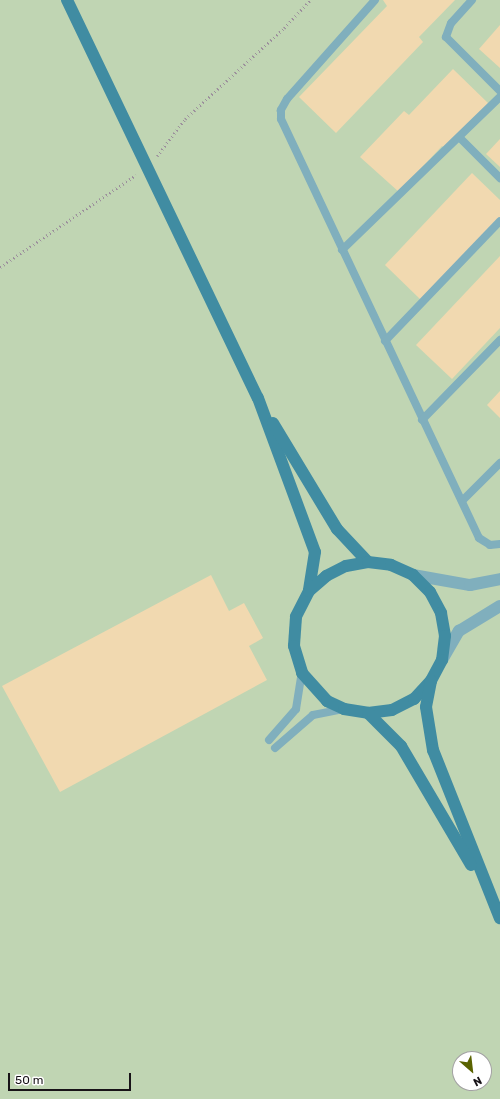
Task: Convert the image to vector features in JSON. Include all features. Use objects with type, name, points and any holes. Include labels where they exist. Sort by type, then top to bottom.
[{"type":"street","points":[[67,0],[149,167],[258,398],[315,552],[310,591]]},
{"type":"street","points":[[258,398],[337,529],[368,562]]},
{"type":"street","points":[[500,579],[470,585],[413,575],[392,565],[368,562],[346,566],[332,572],[310,591],[296,617],[294,646],[302,673],[327,701],[344,709],[368,713],[392,710],[414,699],[431,681],[459,631],[480,616],[500,606]]},
{"type":"street","points":[[413,575],[430,592],[441,613],[445,636],[442,660]]},
{"type":"street","points":[[431,681],[426,707],[433,750],[500,918]]},
{"type":"street","points":[[368,713],[401,746],[490,896]]},
{"type":"lane","points":[[375,0],[281,110],[289,137],[479,538],[490,545],[500,544]]},
{"type":"lane","points":[[472,0],[451,23],[446,37],[500,91]]},
{"type":"lane","points":[[342,250],[460,138],[500,97]]},
{"type":"lane","points":[[460,138],[500,178]]},
{"type":"lane","points":[[384,340],[500,221]]},
{"type":"lane","points":[[422,420],[500,340]]},
{"type":"lane","points":[[462,501],[500,463]]},
{"type":"lane","points":[[269,740],[296,708],[302,673]]},
{"type":"lane","points":[[275,748],[313,716],[344,709]]},
{"type":"path","points":[[0,267],[149,167],[185,119],[284,28],[310,0]]},
{"type":"green space","points":[[0,0],[500,0],[500,1099],[0,1099]]},
{"type":"building","points":[[383,0],[455,0],[419,37],[423,42],[336,133],[299,97],[387,6]]},
{"type":"building","points":[[500,25],[500,68],[479,49]]},
{"type":"building","points":[[453,69],[489,104],[446,149],[442,146],[399,192],[360,157],[404,111],[409,115]]},
{"type":"building","points":[[500,139],[500,167],[486,154]]},
{"type":"building","points":[[472,173],[500,200],[500,218],[421,300],[385,265]]},
{"type":"building","points":[[500,256],[500,328],[452,379],[416,345]]},
{"type":"building","points":[[500,391],[500,418],[487,405]]},
{"type":"building","points":[[211,575],[229,611],[244,603],[263,638],[249,646],[267,680],[60,792],[2,686]]}]
